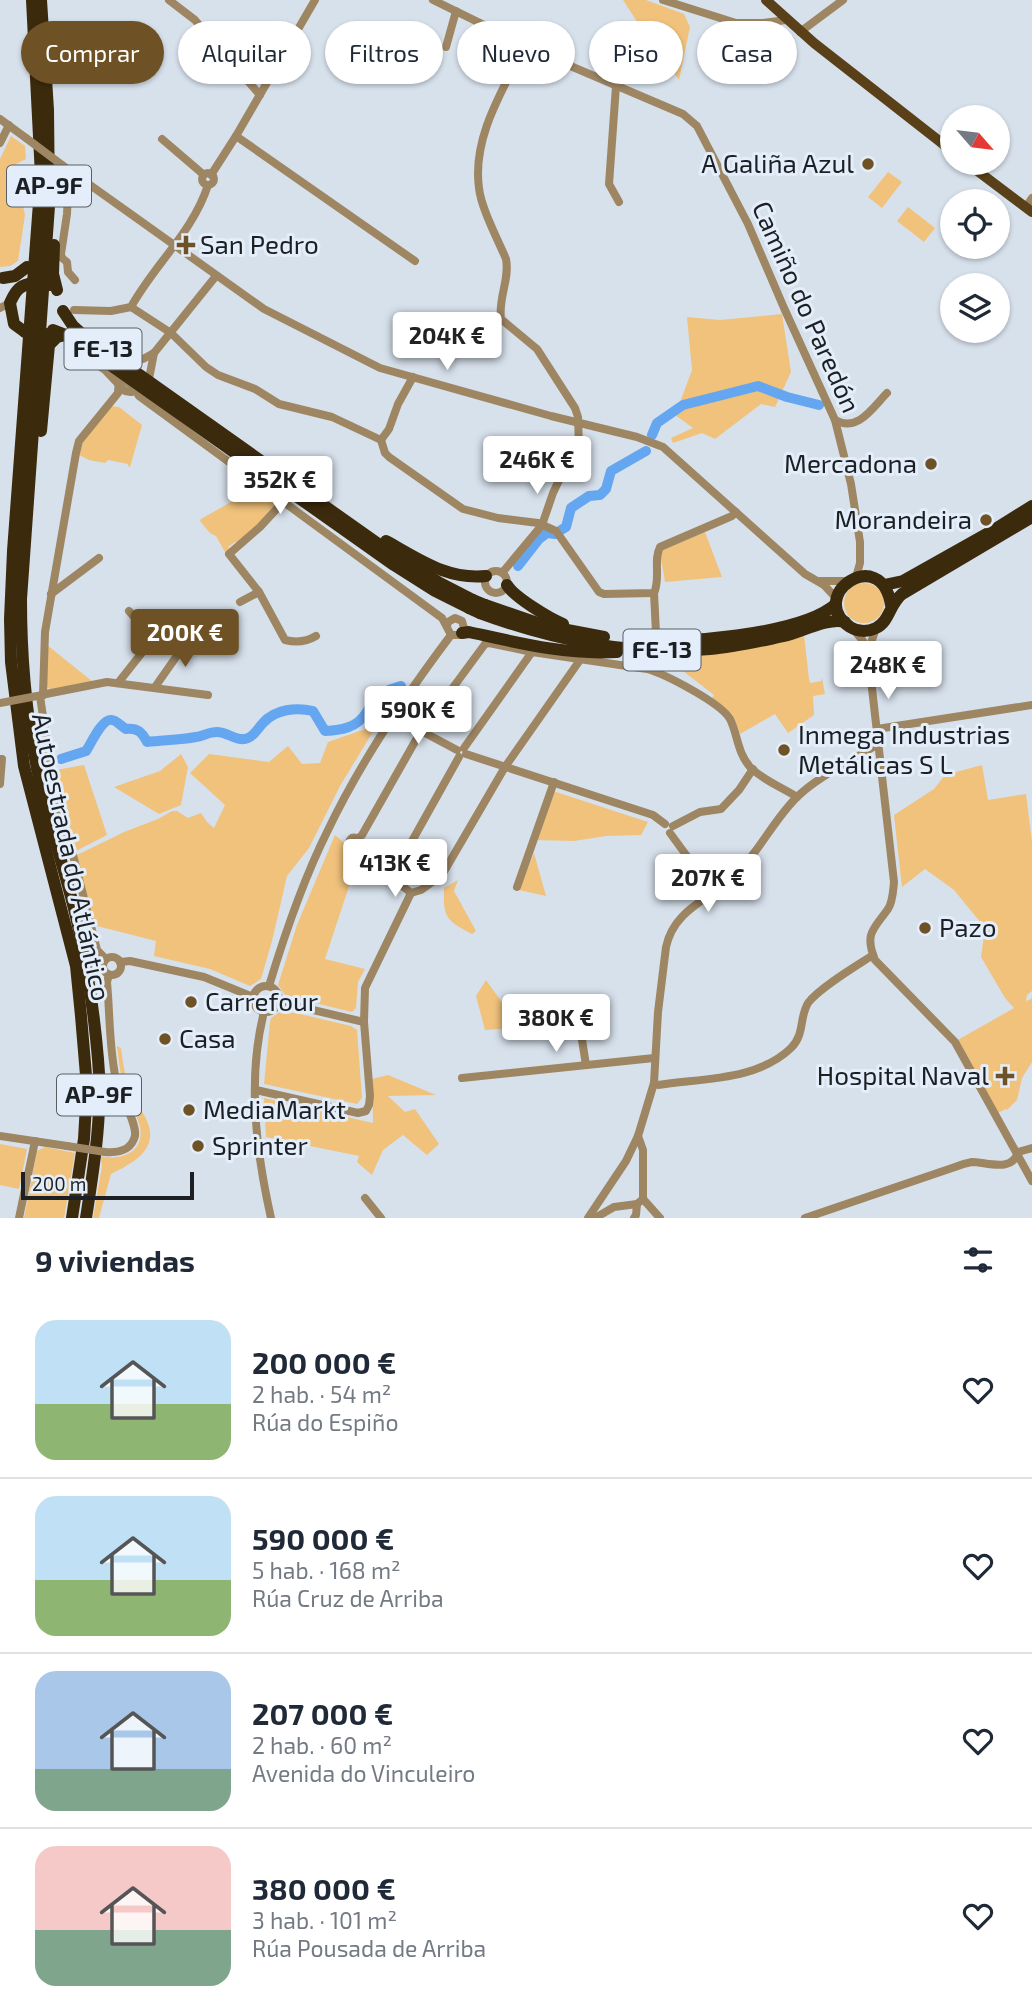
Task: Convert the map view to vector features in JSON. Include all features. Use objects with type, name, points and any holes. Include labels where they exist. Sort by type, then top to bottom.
[{"type":"highway","points":[[32,0],[36,21]]},
{"type":"highway","points":[[40,21],[41,0]]},
{"type":"highway","points":[[6,307],[24,285],[27,267],[37,84]]},
{"type":"highway","name":"AP-9F","points":[[39,334],[40,84]]},
{"type":"highway","points":[[51,84],[56,144],[54,288]]},
{"type":"highway","points":[[1,281],[15,276],[27,267]]},
{"type":"highway","points":[[1,281],[24,285],[46,284],[54,288]]},
{"type":"highway","points":[[1,281],[6,307],[14,324],[39,334]]},
{"type":"highway","name":"FE-13","points":[[54,288],[69,310],[73,326],[115,371]]},
{"type":"highway","name":"FE-13","points":[[39,334],[69,310]]},
{"type":"highway","name":"FE-13","points":[[39,334],[66,335],[115,371],[141,385],[332,511],[398,558],[477,607],[546,626],[614,638],[675,641],[746,635],[820,615],[836,602]]},
{"type":"highway","name":"Autoestrada do Atlántico","points":[[39,334],[22,343],[4,574],[6,634],[24,766],[75,966],[81,1016],[87,1087],[84,1139],[72,1218]]},
{"type":"highway","name":"Autoestrada do Atlántico","points":[[39,334],[20,599],[24,681],[35,760],[76,918],[92,1006],[100,1110],[86,1218]]},
{"type":"highway","name":"FE-13","points":[[141,385],[394,565],[435,591],[533,631],[577,642],[674,651],[711,649],[786,635],[833,621],[864,631],[877,628]]},
{"type":"highway","points":[[884,585],[903,581],[1032,506]]},
{"type":"highway","points":[[332,511],[440,570],[456,576],[486,576]]},
{"type":"highway","points":[[877,628],[887,617],[891,605],[911,587],[1032,517]]},
{"type":"highway","points":[[848,625],[838,612],[836,602],[843,586],[852,579],[872,578],[884,585],[891,605]]},
{"type":"highway","points":[[505,579],[512,593],[555,620],[614,638]]},
{"type":"highway","points":[[460,631],[563,652],[592,654],[640,649]]},
{"type":"main road","points":[[766,0],[800,32],[940,142]]},
{"type":"main road","points":[[985,175],[1030,206]]},
{"type":"street","points":[[169,0],[195,20],[260,95]]},
{"type":"street","points":[[208,175],[236,136],[315,0]]},
{"type":"street","name":"Camiño do Paredón","points":[[433,0],[479,21]]},
{"type":"street","points":[[663,0],[736,23],[786,20]]},
{"type":"street","points":[[800,32],[843,0]]},
{"type":"street","points":[[446,47],[450,6]]},
{"type":"street","name":"Camiño do Paredón","points":[[575,68],[683,114],[697,125],[748,224],[835,421],[851,484],[860,555]]},
{"type":"street","points":[[505,579],[494,571],[486,576],[484,581],[488,590],[501,592],[505,579],[542,525],[569,459],[579,447],[579,423],[575,408],[537,349],[501,319],[501,301],[508,268],[479,191],[478,170],[479,149],[506,84]]},
{"type":"street","points":[[616,86],[609,184],[618,202]]},
{"type":"street","points":[[0,119],[264,309],[380,368],[637,437],[663,447],[805,574],[820,581],[836,602]]},
{"type":"street","points":[[0,143],[9,125]]},
{"type":"street","points":[[236,136],[415,261]]},
{"type":"street","points":[[131,307],[174,246],[213,181],[162,139]]},
{"type":"street","points":[[65,167],[67,214],[61,254],[67,262],[68,272],[75,280]]},
{"type":"street","points":[[115,371],[154,353],[216,276]]},
{"type":"street","points":[[69,310],[111,311],[131,307],[171,333],[218,375],[255,389],[279,404],[332,417],[381,440],[389,457],[463,509],[542,525],[555,531],[599,592],[610,595],[654,593]]},
{"type":"street","points":[[72,355],[75,350],[115,371],[125,391],[141,385]]},
{"type":"street","points":[[106,959],[97,950],[53,786],[40,696],[45,632],[79,441],[114,399],[141,385],[154,353]]},
{"type":"street","points":[[134,360],[144,365],[141,385]]},
{"type":"street","points":[[114,399],[115,371]]},
{"type":"street","points":[[381,440],[389,429],[398,404],[413,377]]},
{"type":"street","points":[[141,385],[284,501],[442,618],[447,630],[460,631],[487,644],[533,653],[647,668],[718,707],[730,719],[741,755],[753,769],[797,797]]},
{"type":"street","points":[[835,421],[843,425],[859,422],[887,393]]},
{"type":"street","points":[[284,501],[229,554],[259,592],[285,640],[295,642],[316,636]]},
{"type":"street","points":[[656,633],[654,593],[658,574],[657,553],[660,547],[736,512]]},
{"type":"street","points":[[860,555],[872,578]]},
{"type":"street","points":[[820,581],[852,579],[860,555]]},
{"type":"street","points":[[51,594],[99,558]]},
{"type":"street","points":[[269,986],[284,935],[327,830],[393,716],[460,631],[488,590]]},
{"type":"street","points":[[240,602],[259,592]]},
{"type":"street","points":[[118,683],[152,640],[129,611]]},
{"type":"street","points":[[447,626],[448,622],[455,618],[460,631]]},
{"type":"street","points":[[848,625],[863,641],[869,662],[894,882],[889,908],[870,934],[873,954],[875,960],[955,1042],[1032,1181]]},
{"type":"street","points":[[869,662],[871,643],[877,628]]},
{"type":"street","points":[[155,687],[193,634],[204,633]]},
{"type":"street","points":[[357,839],[362,835],[421,731],[487,644]]},
{"type":"street","points":[[411,893],[394,879],[395,870],[461,752],[533,653]]},
{"type":"street","points":[[256,1090],[358,1112],[366,1111],[370,1096],[364,1022],[365,988],[411,893],[442,875],[505,767],[580,660]]},
{"type":"street","points":[[0,702],[107,682],[208,695]]},
{"type":"street","points":[[877,729],[1032,705]]},
{"type":"street","points":[[393,716],[461,752],[653,816],[669,828],[714,893]]},
{"type":"street","points":[[589,1218],[626,1161],[638,1136],[654,1083],[654,1058],[668,937],[682,915],[736,875],[797,797],[878,744]]},
{"type":"street","points":[[0,783],[1,759]]},
{"type":"street","points":[[669,828],[700,812],[721,809],[739,790],[753,769]]},
{"type":"street","points":[[517,887],[554,782]]},
{"type":"street","points":[[654,1083],[658,1085],[727,1077],[772,1062],[792,1047],[800,1036],[805,1010],[814,996],[873,954]]},
{"type":"street","points":[[106,959],[113,957],[120,962],[130,961],[204,977],[253,997]]},
{"type":"street","points":[[106,959],[103,967],[109,975]]},
{"type":"street","points":[[109,975],[118,973],[120,962]]},
{"type":"street","points":[[0,1136],[105,1152],[118,1153],[128,1148],[134,1138],[135,1126],[117,1082],[113,1063],[107,982],[109,975]]},
{"type":"street","points":[[269,986],[278,994],[279,1002],[271,1011],[264,1012],[255,1007],[253,997],[257,989],[269,986]]},
{"type":"street","points":[[279,1002],[364,1022]]},
{"type":"street","points":[[264,1012],[258,1049],[257,1144],[271,1218]]},
{"type":"street","points":[[579,1021],[586,1065]]},
{"type":"street","points":[[462,1078],[654,1058]]},
{"type":"street","points":[[634,1218],[640,1202],[643,1150],[638,1136]]},
{"type":"street","points":[[19,1218],[34,1141]]},
{"type":"street","points":[[1018,1152],[1032,1148]]},
{"type":"street","points":[[805,1218],[972,1162],[993,1166],[1012,1162],[1018,1152]]},
{"type":"street","points":[[365,1198],[381,1218]]},
{"type":"street","points":[[595,1218],[614,1207],[640,1202],[660,1218]]},
{"type":"shaded area","points":[[623,0],[646,0],[684,14],[690,27],[683,61],[683,21],[637,21]]},
{"type":"shaded area","points":[[11,136],[25,146],[26,159],[14,165],[25,215],[18,261],[10,266],[0,267],[0,159]]},
{"type":"shaded area","points":[[888,172],[902,182],[882,208],[868,197]]},
{"type":"shaded area","points":[[908,207],[935,228],[924,242],[897,221]]},
{"type":"shaded area","points":[[782,314],[791,372],[775,407],[761,404],[715,439],[702,433],[673,443],[671,438],[693,428],[671,412],[679,405],[692,370],[687,317],[720,320]]},
{"type":"shaded area","points":[[111,406],[119,407],[142,425],[130,467],[128,464],[108,460],[105,463],[89,460],[79,455],[84,439]]},
{"type":"shaded area","points":[[259,486],[279,503],[242,541],[235,542],[228,547],[230,551],[225,552],[216,536],[210,533],[201,519]]},
{"type":"shaded area","points":[[705,532],[722,577],[665,582],[662,550]]},
{"type":"shaded area","points":[[864,583],[878,589],[884,603],[878,617],[864,623],[850,617],[844,603],[850,589]]},
{"type":"shaded area","points":[[804,635],[810,683],[821,681],[822,678],[825,694],[813,696],[814,715],[788,733],[775,714],[740,734],[732,714],[712,698],[714,695],[665,657],[681,656]]},
{"type":"shaded area","points":[[47,645],[93,682],[51,690],[46,686]]},
{"type":"shaded area","points":[[377,725],[340,786],[309,848],[287,876],[261,979],[250,986],[210,969],[154,956],[156,941],[93,925],[77,855],[172,811],[188,818],[201,813],[214,828],[225,805],[190,773],[209,754],[269,762],[288,746],[302,764],[320,763],[328,742]]},
{"type":"shaded area","points":[[181,754],[188,767],[181,805],[159,814],[114,787],[160,771]]},
{"type":"shaded area","points":[[84,765],[107,835],[76,851],[56,770]]},
{"type":"shaded area","points":[[982,765],[988,800],[1026,794],[1032,842],[1032,991],[1027,995],[1026,1001],[1032,996],[1032,1062],[1022,1078],[1017,1100],[1007,1110],[998,1113],[956,1041],[1014,1008],[1005,998],[981,957],[985,928],[954,890],[925,869],[902,887],[894,815],[934,789],[945,775]]},
{"type":"shaded area","points":[[553,791],[648,822],[641,835],[606,836],[574,841],[535,840]]},
{"type":"shaded area","points":[[335,835],[359,856],[325,959],[365,969],[358,982],[356,1008],[352,1012],[286,996],[278,985],[297,925]]},
{"type":"shaded area","points":[[534,853],[546,896],[519,890]]},
{"type":"shaded area","points":[[458,880],[454,891],[476,931],[472,934],[451,921],[444,906],[444,888]]},
{"type":"shaded area","points":[[486,980],[511,1015],[515,1028],[485,1030],[476,996]]},
{"type":"shaded area","points":[[283,1010],[351,1026],[357,1030],[362,1098],[357,1104],[264,1084],[271,1018]]},
{"type":"shaded area","points":[[117,1046],[121,1048],[131,1092],[147,1121],[150,1140],[141,1155],[111,1174],[99,1218],[93,1218],[102,1166],[100,1156],[123,1156],[135,1149],[141,1136],[139,1122],[123,1085]]},
{"type":"shaded area","points":[[388,1075],[436,1095],[388,1096],[405,1112],[415,1109],[439,1144],[427,1155],[403,1135],[383,1150],[372,1175],[357,1162],[359,1156],[266,1137],[264,1098],[373,1123],[372,1079]]},
{"type":"shaded area","points":[[0,1144],[27,1149],[19,1189],[0,1185]]},
{"type":"shaded area","points":[[45,1147],[75,1153],[64,1218],[24,1218],[37,1151]]},
{"type":"waterway","points":[[652,435],[657,423],[683,405],[758,386],[819,405]]},
{"type":"waterway","points":[[561,530],[566,527],[571,508],[589,496],[600,495],[606,489],[611,471],[646,451]]},
{"type":"waterway","points":[[518,566],[539,539],[547,533],[555,534]]},
{"type":"waterway","points":[[61,759],[86,751],[108,720],[115,721],[126,729],[139,731],[147,742],[190,738],[217,732],[244,739],[253,735],[268,718],[293,709],[313,711],[325,731],[343,729],[362,718],[378,696],[401,686]]},
{"type":"place","name":"A Galiña Azul","points":[[868,164]]},
{"type":"place","name":"San Pedro","points":[[186,245]]},
{"type":"place","name":"Mercadona","points":[[931,464]]},
{"type":"place","name":"Morandeira","points":[[986,520]]},
{"type":"place","name":"Inmega Industrias Metálicas S L","points":[[784,750]]},
{"type":"place","name":"Pazo","points":[[925,928]]},
{"type":"place","name":"Carrefour","points":[[191,1002]]},
{"type":"place","name":"Casa","points":[[165,1039]]},
{"type":"place","name":"Hospital Naval","points":[[1005,1076]]},
{"type":"place","name":"MediaMarkt","points":[[189,1110]]},
{"type":"place","name":"Sprinter","points":[[198,1146]]}]
